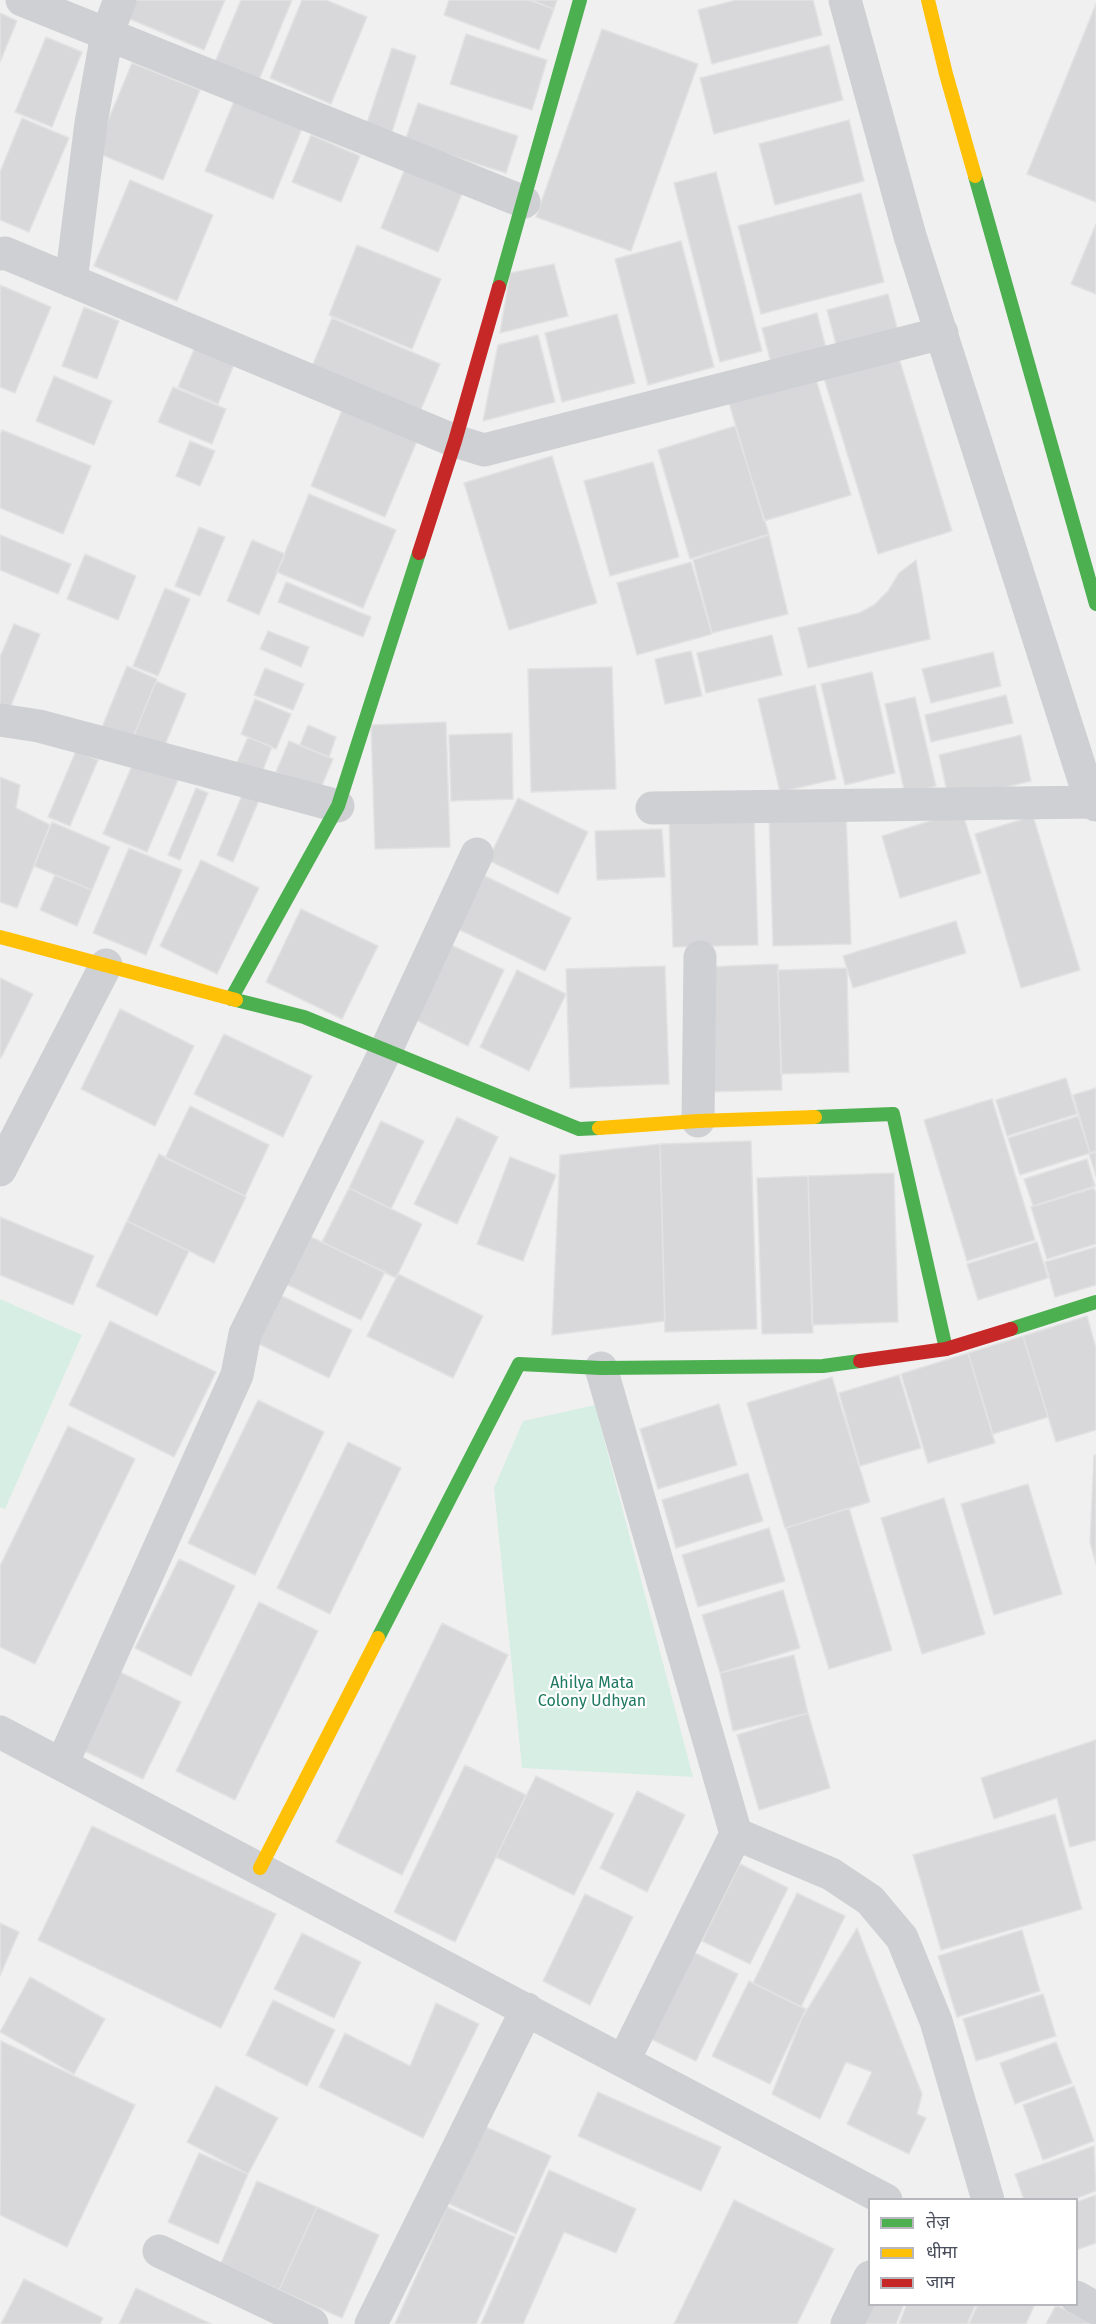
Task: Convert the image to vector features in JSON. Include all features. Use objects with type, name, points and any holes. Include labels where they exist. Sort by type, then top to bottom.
[{"type":"street","points":[[22,0],[524,202]]},
{"type":"street","points":[[71,281],[91,123],[106,34],[120,0]]},
{"type":"street","points":[[231,999],[338,806],[455,441],[580,0]]},
{"type":"street","points":[[652,808],[1094,803],[910,236],[845,0]]},
{"type":"street","points":[[928,0],[946,74],[1096,604]]},
{"type":"street","points":[[0,254],[71,281],[455,441],[484,450],[942,333]]},
{"type":"street","points":[[0,720],[39,726],[338,806]]},
{"type":"street","points":[[62,1764],[237,1375],[245,1334],[386,1050],[477,854]]},
{"type":"street","points":[[0,937],[304,1017],[579,1129],[698,1120],[893,1114],[946,1349]]},
{"type":"street","points":[[698,1120],[700,957]]},
{"type":"street","points":[[0,1170],[106,965]]},
{"type":"street","points":[[260,1868],[519,1364],[601,1368],[823,1366],[946,1349],[1096,1302]]},
{"type":"street","points":[[601,1368],[736,1834],[624,2060]]},
{"type":"street","points":[[0,1732],[884,2198]]},
{"type":"street","points":[[736,1834],[831,1874],[870,1900],[902,1938],[936,2021],[988,2198]]},
{"type":"street","points":[[371,2324],[528,2009]]},
{"type":"street","points":[[159,2251],[312,2324]]},
{"type":"street","points":[[847,2324],[868,2281]]},
{"type":"street","points":[[1078,2298],[1096,2307]]},
{"type":"green space","points":[[0,1299],[82,1335],[5,1509],[0,1507]]},
{"type":"green space","name":"Ahilya Mata Colony Udhyan","points":[[595,1405],[693,1777],[522,1768],[494,1488],[523,1421]]},
{"type":"building","points":[[132,0],[225,0],[204,50],[125,17]]},
{"type":"building","points":[[241,0],[292,0],[259,80],[215,62]]},
{"type":"building","points":[[302,0],[326,0],[367,17],[331,104],[270,78]]},
{"type":"building","points":[[449,0],[529,0],[554,9],[539,50],[444,15]]},
{"type":"building","points":[[531,0],[557,0],[554,9]]},
{"type":"building","points":[[736,0],[813,0],[822,35],[712,64],[698,10]]},
{"type":"building","points":[[1096,4],[1096,202],[1027,174]]},
{"type":"building","points":[[0,13],[17,21],[0,62]]},
{"type":"building","points":[[602,29],[698,64],[631,251],[536,217]]},
{"type":"building","points":[[466,34],[547,60],[532,110],[450,84]]},
{"type":"building","points":[[46,37],[82,52],[52,127],[15,112]]},
{"type":"building","points":[[829,45],[843,100],[714,134],[700,78]]},
{"type":"building","points":[[392,48],[416,56],[392,132],[367,123]]},
{"type":"building","points":[[132,63],[200,90],[163,180],[95,152]]},
{"type":"building","points":[[235,99],[303,126],[273,199],[205,171]]},
{"type":"building","points":[[418,103],[518,136],[506,173],[405,141]]},
{"type":"building","points":[[22,118],[69,138],[29,232],[0,220],[0,172]]},
{"type":"building","points":[[849,120],[864,181],[775,205],[759,144]]},
{"type":"building","points":[[311,135],[360,156],[341,202],[292,182]]},
{"type":"building","points":[[406,166],[464,189],[438,252],[381,228]]},
{"type":"building","points":[[716,172],[762,351],[720,362],[674,183]]},
{"type":"building","points":[[130,180],[213,215],[177,301],[94,266]]},
{"type":"building","points":[[861,193],[884,282],[761,314],[738,226]]},
{"type":"building","points":[[1096,224],[1096,294],[1071,284]]},
{"type":"building","points":[[681,241],[714,367],[648,385],[615,259]]},
{"type":"building","points":[[357,245],[441,279],[412,349],[329,315]]},
{"type":"building","points":[[554,264],[568,316],[500,333],[510,273]]},
{"type":"building","points":[[0,285],[51,307],[15,393],[0,387]]},
{"type":"building","points":[[888,294],[898,331],[837,348],[827,310]]},
{"type":"building","points":[[84,307],[119,321],[97,379],[62,366]]},
{"type":"building","points":[[817,313],[826,348],[771,363],[762,328]]},
{"type":"building","points":[[617,314],[635,383],[562,402],[545,333]]},
{"type":"building","points":[[332,318],[440,364],[419,414],[311,369]]},
{"type":"building","points":[[538,335],[555,402],[483,421],[498,345]]},
{"type":"building","points":[[196,345],[235,362],[218,404],[178,387]]},
{"type":"building","points":[[898,355],[952,531],[878,554],[824,378]]},
{"type":"building","points":[[54,376],[112,401],[94,445],[36,421]]},
{"type":"building","points":[[815,376],[851,495],[764,521],[729,403]]},
{"type":"building","points":[[173,387],[226,409],[212,444],[158,422]]},
{"type":"building","points":[[342,410],[417,441],[385,517],[311,486]]},
{"type":"building","points":[[735,426],[769,534],[690,559],[658,450]]},
{"type":"building","points":[[2,430],[91,466],[63,534],[0,508],[0,435]]},
{"type":"building","points":[[190,441],[215,451],[200,486],[176,476]]},
{"type":"building","points":[[552,456],[597,603],[509,630],[464,483]]},
{"type":"building","points":[[653,462],[679,557],[610,576],[584,481]]},
{"type":"building","points":[[309,494],[396,530],[363,608],[277,572]]},
{"type":"building","points":[[199,527],[225,537],[200,596],[175,586]]},
{"type":"building","points":[[0,535],[71,564],[58,594],[0,570]]},
{"type":"building","points":[[769,535],[788,614],[712,633],[693,560]]},
{"type":"building","points":[[252,540],[285,554],[259,615],[227,601]]},
{"type":"building","points":[[85,554],[136,576],[118,620],[67,599]]},
{"type":"building","points":[[916,560],[930,639],[808,668],[798,628],[859,613],[874,605],[888,591],[899,573]]},
{"type":"building","points":[[691,562],[712,634],[637,655],[617,583]]},
{"type":"building","points":[[286,582],[371,617],[363,637],[278,602]]},
{"type":"building","points":[[165,588],[190,599],[158,676],[133,666]]},
{"type":"building","points":[[14,624],[40,634],[8,713],[0,710],[0,657]]},
{"type":"building","points":[[268,631],[309,647],[301,667],[260,649]]},
{"type":"building","points":[[772,635],[782,675],[706,693],[697,653]]},
{"type":"building","points":[[691,651],[702,696],[665,704],[655,659]]},
{"type":"building","points":[[993,652],[1001,686],[931,703],[922,669]]},
{"type":"building","points":[[127,666],[157,679],[130,745],[100,732]]},
{"type":"building","points":[[612,667],[616,789],[531,792],[528,669]]},
{"type":"building","points":[[265,668],[304,684],[293,710],[254,695]]},
{"type":"building","points":[[872,672],[895,773],[845,785],[821,684]]},
{"type":"building","points":[[156,681],[186,694],[162,752],[132,740]]},
{"type":"building","points":[[815,685],[836,779],[780,792],[758,699]]},
{"type":"building","points":[[1006,695],[1013,723],[931,742],[925,715]]},
{"type":"building","points":[[915,697],[936,786],[905,794],[885,704]]},
{"type":"building","points":[[255,699],[291,714],[276,749],[241,734]]},
{"type":"building","points":[[446,722],[450,847],[375,849],[371,725]]},
{"type":"building","points":[[308,725],[336,737],[329,757],[300,745]]},
{"type":"building","points":[[512,733],[513,799],[451,801],[449,735]]},
{"type":"building","points":[[1021,735],[1031,781],[949,801],[939,755]]},
{"type":"building","points":[[248,737],[272,747],[258,782],[233,772]]},
{"type":"building","points":[[289,741],[333,759],[320,790],[276,772]]},
{"type":"building","points":[[76,751],[98,760],[70,826],[48,817]]},
{"type":"building","points":[[134,761],[178,780],[147,852],[103,834]]},
{"type":"building","points":[[0,777],[20,785],[16,808],[50,825],[17,908],[0,902]]},
{"type":"building","points":[[196,788],[208,793],[180,860],[168,855]]},
{"type":"building","points":[[243,793],[259,800],[233,862],[217,855]]},
{"type":"building","points":[[518,798],[588,832],[558,894],[488,860]]},
{"type":"building","points":[[962,811],[981,873],[900,898],[882,836]]},
{"type":"building","points":[[754,814],[758,945],[673,947],[669,817]]},
{"type":"building","points":[[846,814],[851,944],[773,946],[769,816]]},
{"type":"building","points":[[1033,816],[1080,970],[1021,988],[975,834]]},
{"type":"building","points":[[52,822],[110,847],[92,890],[34,866]]},
{"type":"building","points":[[662,829],[665,877],[597,880],[595,831]]},
{"type":"building","points":[[129,848],[182,870],[146,955],[93,933]]},
{"type":"building","points":[[201,860],[259,888],[217,974],[160,946]]},
{"type":"building","points":[[55,875],[92,890],[77,926],[40,910]]},
{"type":"building","points":[[485,876],[571,918],[545,971],[458,929]]},
{"type":"building","points":[[301,909],[378,946],[342,1019],[266,982]]},
{"type":"building","points":[[956,921],[966,953],[853,988],[843,956]]},
{"type":"building","points":[[445,942],[504,970],[468,1046],[408,1016]]},
{"type":"building","points":[[778,964],[782,1090],[707,1092],[704,967]]},
{"type":"building","points":[[665,966],[669,1084],[570,1088],[566,969]]},
{"type":"building","points":[[847,968],[849,1072],[781,1074],[778,970]]},
{"type":"building","points":[[517,970],[566,994],[529,1071],[480,1047]]},
{"type":"building","points":[[0,978],[33,994],[1,1058],[0,1058]]},
{"type":"building","points":[[120,1009],[194,1046],[155,1126],[81,1089]]},
{"type":"building","points":[[224,1034],[312,1076],[283,1137],[194,1094]]},
{"type":"building","points":[[1066,1078],[1077,1114],[1007,1136],[996,1100]]},
{"type":"building","points":[[1096,1088],[1096,1151],[1090,1153],[1073,1095]]},
{"type":"building","points":[[992,1099],[1035,1240],[967,1261],[924,1120]]},
{"type":"building","points":[[190,1106],[269,1145],[245,1196],[165,1158]]},
{"type":"building","points":[[1078,1116],[1090,1153],[1020,1175],[1008,1138]]},
{"type":"building","points":[[457,1117],[498,1137],[457,1224],[414,1204]]},
{"type":"building","points":[[381,1121],[424,1141],[391,1209],[349,1188]]},
{"type":"building","points":[[751,1141],[757,1329],[665,1332],[660,1144]]},
{"type":"building","points":[[660,1144],[665,1321],[552,1335],[560,1155]]},
{"type":"building","points":[[1096,1152],[1096,1176],[1089,1154]]},
{"type":"building","points":[[159,1154],[246,1197],[214,1263],[127,1221]]},
{"type":"building","points":[[510,1157],[556,1175],[523,1261],[477,1244]]},
{"type":"building","points":[[1087,1159],[1095,1186],[1033,1206],[1024,1179]]},
{"type":"building","points":[[894,1173],[898,1322],[812,1325],[808,1176]]},
{"type":"building","points":[[808,1176],[813,1333],[762,1334],[757,1178]]},
{"type":"building","points":[[349,1188],[422,1224],[396,1278],[322,1242]]},
{"type":"building","points":[[1094,1188],[1096,1244],[1047,1259],[1031,1207]]},
{"type":"building","points":[[0,1217],[94,1256],[73,1305],[0,1275]]},
{"type":"building","points":[[127,1221],[189,1251],[157,1316],[96,1286]]},
{"type":"building","points":[[309,1236],[385,1272],[361,1320],[286,1284]]},
{"type":"building","points":[[1037,1242],[1048,1278],[978,1300],[967,1264]]},
{"type":"building","points":[[1096,1247],[1096,1285],[1055,1297],[1045,1262]]},
{"type":"building","points":[[398,1274],[483,1316],[453,1378],[367,1336]]},
{"type":"building","points":[[280,1295],[352,1330],[329,1378],[257,1343]]},
{"type":"building","points":[[1087,1316],[1096,1348],[1096,1430],[1056,1442],[1023,1336]]},
{"type":"building","points":[[110,1321],[216,1372],[174,1457],[69,1405]]},
{"type":"building","points":[[1023,1336],[1048,1417],[993,1434],[968,1353]]},
{"type":"building","points":[[968,1353],[995,1443],[928,1463],[901,1374]]},
{"type":"building","points":[[899,1375],[921,1448],[860,1466],[839,1393]]},
{"type":"building","points":[[832,1377],[870,1502],[785,1528],[747,1403]]},
{"type":"building","points":[[258,1400],[324,1432],[255,1575],[188,1543]]},
{"type":"building","points":[[719,1404],[737,1465],[658,1489],[640,1429]]},
{"type":"building","points":[[68,1426],[135,1459],[35,1664],[0,1647],[0,1566]]},
{"type":"building","points":[[348,1442],[401,1468],[330,1614],[277,1588]]},
{"type":"building","points":[[1096,1455],[1096,1564],[1090,1542],[1094,1456]]},
{"type":"building","points":[[748,1473],[763,1521],[676,1548],[662,1500]]},
{"type":"building","points":[[1028,1484],[1062,1594],[994,1615],[961,1504]]},
{"type":"building","points":[[944,1498],[985,1634],[922,1654],[881,1518]]},
{"type":"building","points":[[849,1508],[892,1650],[829,1669],[786,1528]]},
{"type":"building","points":[[769,1528],[785,1581],[698,1607],[682,1555]]},
{"type":"building","points":[[179,1559],[235,1586],[191,1676],[135,1648]]},
{"type":"building","points":[[783,1590],[800,1648],[720,1673],[702,1615]]},
{"type":"building","points":[[259,1602],[318,1631],[235,1800],[176,1771]]},
{"type":"building","points":[[442,1623],[508,1655],[402,1875],[336,1842]]},
{"type":"building","points":[[794,1655],[808,1713],[733,1731],[720,1673]]},
{"type":"building","points":[[118,1671],[181,1702],[143,1779],[80,1749]]},
{"type":"building","points":[[808,1713],[830,1788],[759,1810],[737,1735]]},
{"type":"building","points":[[1096,1740],[1096,1840],[1070,1847],[1057,1798],[994,1819],[981,1778]]},
{"type":"building","points":[[465,1765],[526,1795],[455,1942],[394,1912]]},
{"type":"building","points":[[536,1776],[614,1814],[574,1895],[496,1857]]},
{"type":"building","points":[[637,1791],[685,1815],[647,1892],[600,1868]]},
{"type":"building","points":[[1055,1814],[1082,1909],[941,1950],[913,1855]]},
{"type":"building","points":[[92,1826],[276,1914],[221,2028],[38,1940]]},
{"type":"building","points":[[740,1864],[788,1888],[750,1964],[702,1941]]},
{"type":"building","points":[[797,1893],[845,1916],[801,2007],[753,1983]]},
{"type":"building","points":[[585,1894],[633,1917],[590,2005],[543,1981]]},
{"type":"building","points":[[0,1923],[19,1932],[0,1976]]},
{"type":"building","points":[[857,1928],[922,2094],[917,2114],[926,2118],[909,2154],[847,2124],[872,2072],[846,2062],[820,2119],[772,2094],[802,2018]]},
{"type":"building","points":[[1022,1930],[1040,1991],[957,2017],[938,1956]]},
{"type":"building","points":[[302,1933],[361,1962],[334,2018],[274,1989]]},
{"type":"building","points":[[689,1950],[738,1974],[696,2061],[647,2037]]},
{"type":"building","points":[[30,1977],[105,2019],[74,2074],[0,2032]]},
{"type":"building","points":[[749,1981],[806,2009],[770,2084],[712,2056]]},
{"type":"building","points":[[1043,1994],[1056,2036],[976,2061],[963,2019]]},
{"type":"building","points":[[273,2000],[335,2030],[307,2086],[246,2055]]},
{"type":"building","points":[[436,2003],[479,2024],[423,2138],[319,2087],[345,2033],[410,2066]]},
{"type":"building","points":[[1,2041],[135,2105],[67,2247],[0,2215]]},
{"type":"building","points":[[1056,2042],[1072,2083],[1015,2104],[1000,2063]]},
{"type":"building","points":[[216,2086],[278,2118],[248,2174],[187,2142]]},
{"type":"building","points":[[1074,2086],[1094,2141],[1043,2160],[1023,2105]]},
{"type":"building","points":[[598,2092],[721,2147],[701,2191],[578,2136]]},
{"type":"building","points":[[477,2123],[551,2156],[516,2234],[443,2201]]},
{"type":"building","points":[[1094,2146],[1096,2191],[1077,2198],[1023,2198],[1015,2174]]},
{"type":"building","points":[[199,2153],[248,2174],[218,2244],[168,2222]]},
{"type":"building","points":[[549,2170],[636,2209],[616,2253],[564,2232],[523,2324],[481,2324]]},
{"type":"building","points":[[257,2181],[317,2207],[279,2290],[221,2263]]},
{"type":"building","points":[[1096,2195],[1096,2243],[1078,2249],[1078,2201]]},
{"type":"building","points":[[734,2200],[834,2249],[797,2324],[674,2324]]},
{"type":"building","points":[[317,2207],[379,2235],[342,2318],[279,2290]]},
{"type":"building","points":[[447,2207],[515,2237],[476,2324],[395,2324]]},
{"type":"building","points":[[24,2279],[103,2318],[100,2324],[1,2324]]},
{"type":"building","points":[[136,2288],[211,2324],[119,2324]]},
{"type":"building","points":[[869,2306],[903,2306],[896,2324],[856,2324]]},
{"type":"building","points":[[906,2306],[975,2306],[967,2324],[899,2324]]},
{"type":"building","points":[[977,2306],[1034,2306],[1026,2324],[969,2324]]},
{"type":"building","points":[[1055,2306],[1058,2306],[1093,2324],[1046,2324]]},
{"type":"traffic: fast","points":[[499,287],[580,0]]},
{"type":"traffic: fast","points":[[975,176],[1096,604]]},
{"type":"traffic: fast","points":[[231,999],[338,806],[419,553]]},
{"type":"traffic: fast","points":[[236,1000],[304,1017],[579,1129],[599,1128]]},
{"type":"traffic: fast","points":[[815,1117],[893,1114],[946,1349]]},
{"type":"traffic: fast","points":[[1011,1329],[1096,1302]]},
{"type":"traffic: fast","points":[[378,1638],[519,1364],[601,1368],[823,1366],[860,1361]]},
{"type":"traffic: slow","points":[[928,0],[975,176]]},
{"type":"traffic: slow","points":[[0,937],[236,1000]]},
{"type":"traffic: slow","points":[[599,1128],[698,1121],[815,1117]]},
{"type":"traffic: slow","points":[[260,1868],[378,1638]]},
{"type":"traffic: jam","points":[[419,553],[455,441],[499,287]]},
{"type":"traffic: jam","points":[[860,1361],[946,1349],[1011,1329]]}]
